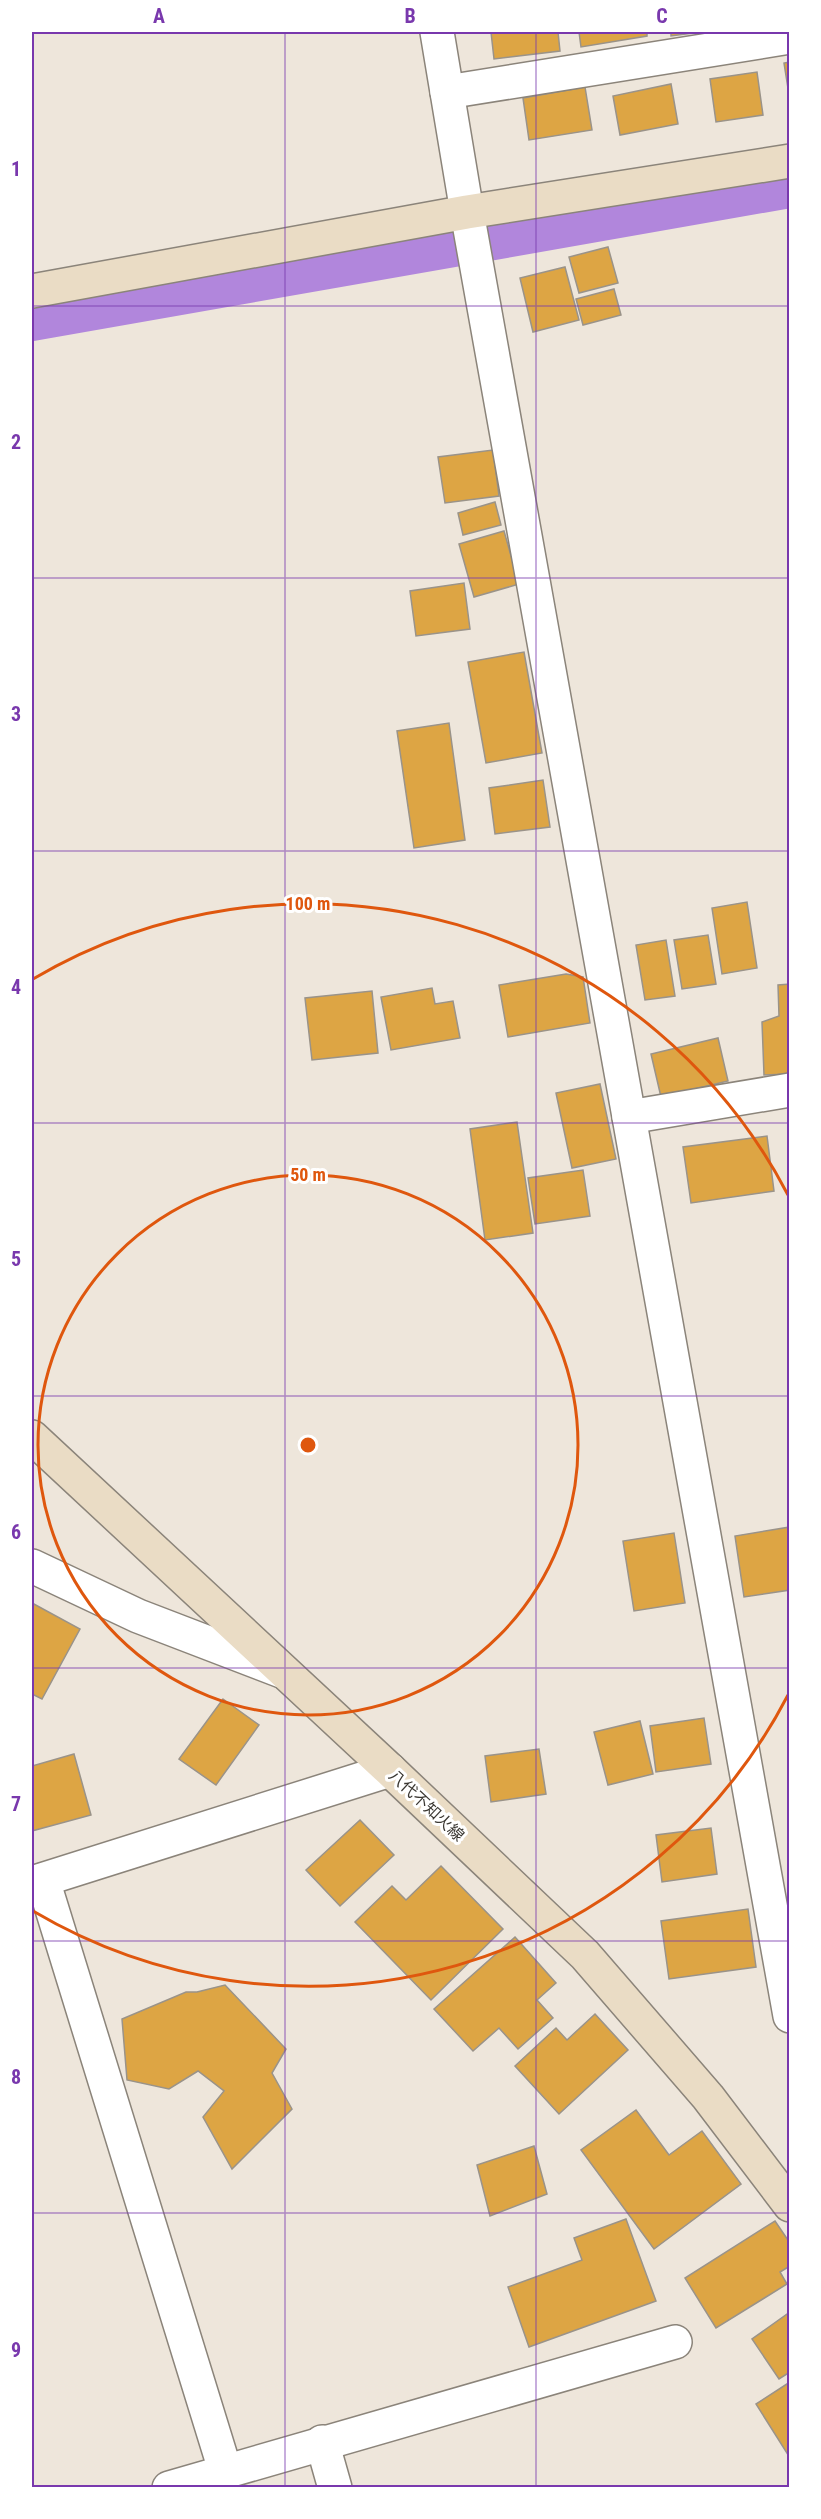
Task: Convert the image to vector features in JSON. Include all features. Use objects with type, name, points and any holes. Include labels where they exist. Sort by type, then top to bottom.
[{"type":"main road","points":[[32,291],[467,212],[789,161]]},
{"type":"main road","name":"八代不知火線","points":[[32,1437],[585,1955],[708,2097],[789,2205]]},
{"type":"street","points":[[437,32],[467,212],[789,2016]]},
{"type":"street","points":[[447,92],[789,37]]},
{"type":"street","points":[[629,1117],[789,1090]]},
{"type":"street","points":[[32,1566],[138,1617],[284,1672]]},
{"type":"street","points":[[225,2470],[37,1881],[390,1770]]},
{"type":"street","points":[[169,2487],[675,2342]]},
{"type":"street","points":[[322,2442],[335,2487]]},
{"type":"building","points":[[491,32],[558,32],[560,51],[494,59]]},
{"type":"building","points":[[579,32],[647,32],[647,36],[581,47]]},
{"type":"building","points":[[671,32],[701,32],[671,36]]},
{"type":"building","points":[[790,62],[790,101],[784,63]]},
{"type":"building","points":[[757,72],[763,115],[716,122],[710,79]]},
{"type":"building","points":[[671,84],[678,124],[620,135],[613,96]]},
{"type":"building","points":[[585,87],[592,130],[529,140],[523,98]]},
{"type":"building","points":[[608,247],[618,283],[579,293],[569,257]]},
{"type":"building","points":[[565,267],[579,320],[533,332],[520,278]]},
{"type":"building","points":[[614,289],[621,315],[583,325],[576,299]]},
{"type":"building","points":[[493,450],[499,496],[445,503],[438,457]]},
{"type":"building","points":[[495,502],[501,525],[463,535],[458,513]]},
{"type":"building","points":[[504,531],[519,584],[474,597],[459,544]]},
{"type":"building","points":[[464,583],[470,629],[416,636],[410,591]]},
{"type":"building","points":[[524,652],[542,753],[486,763],[468,662]]},
{"type":"building","points":[[449,723],[465,840],[414,848],[397,731]]},
{"type":"building","points":[[543,780],[550,827],[495,834],[489,788]]},
{"type":"building","points":[[747,902],[757,968],[722,974],[712,908]]},
{"type":"building","points":[[708,935],[716,984],[682,989],[674,940]]},
{"type":"building","points":[[666,940],[675,996],[645,1000],[636,945]]},
{"type":"building","points":[[566,974],[583,977],[590,1023],[508,1037],[499,985]]},
{"type":"building","points":[[790,984],[790,1074],[764,1075],[762,1022],[779,1016],[778,985]]},
{"type":"building","points":[[432,988],[435,1004],[453,1001],[460,1038],[391,1050],[381,997]]},
{"type":"building","points":[[372,991],[378,1053],[312,1060],[305,998]]},
{"type":"building","points":[[718,1038],[728,1081],[661,1097],[651,1054]]},
{"type":"building","points":[[600,1084],[616,1159],[572,1168],[556,1093]]},
{"type":"building","points":[[517,1122],[533,1233],[485,1240],[470,1129]]},
{"type":"building","points":[[767,1136],[774,1191],[691,1203],[683,1147]]},
{"type":"building","points":[[583,1170],[590,1216],[535,1224],[528,1178]]},
{"type":"building","points":[[790,1527],[790,1590],[744,1597],[735,1536]]},
{"type":"building","points":[[674,1533],[685,1603],[634,1611],[623,1541]]},
{"type":"building","points":[[32,1603],[80,1629],[42,1699],[32,1694]]},
{"type":"building","points":[[223,1699],[259,1725],[216,1785],[179,1759]]},
{"type":"building","points":[[704,1718],[711,1764],[656,1772],[650,1726]]},
{"type":"building","points":[[640,1721],[653,1774],[608,1785],[594,1732]]},
{"type":"building","points":[[539,1749],[546,1794],[491,1802],[485,1756]]},
{"type":"building","points":[[74,1754],[91,1815],[32,1831],[32,1766]]},
{"type":"building","points":[[360,1820],[394,1855],[340,1906],[306,1870]]},
{"type":"building","points":[[711,1828],[717,1874],[662,1882],[656,1835]]},
{"type":"building","points":[[441,1866],[503,1929],[431,2000],[355,1922],[392,1886],[406,1900]]},
{"type":"building","points":[[748,1909],[756,1967],[669,1979],[661,1921]]},
{"type":"building","points":[[515,1937],[556,1983],[537,2000],[553,2018],[518,2049],[499,2028],[473,2051],[434,2009]]},
{"type":"building","points":[[225,1985],[286,2049],[272,2073],[292,2109],[232,2169],[203,2117],[224,2091],[198,2071],[169,2089],[127,2080],[122,2019],[186,1992],[197,1992]]},
{"type":"building","points":[[595,2014],[628,2050],[559,2114],[515,2066],[556,2028],[567,2040]]},
{"type":"building","points":[[636,2110],[669,2155],[702,2131],[741,2184],[654,2249],[581,2150]]},
{"type":"building","points":[[534,2146],[547,2194],[490,2216],[477,2165]]},
{"type":"building","points":[[626,2219],[656,2301],[529,2347],[508,2287],[582,2260],[574,2238]]},
{"type":"building","points":[[775,2221],[790,2243],[790,2266],[780,2272],[787,2284],[716,2328],[685,2278]]},
{"type":"building","points":[[790,2312],[790,2372],[779,2379],[752,2339]]},
{"type":"building","points":[[790,2382],[790,2458],[756,2404]]},
{"type":"waterway","points":[[32,322],[790,189]]}]
